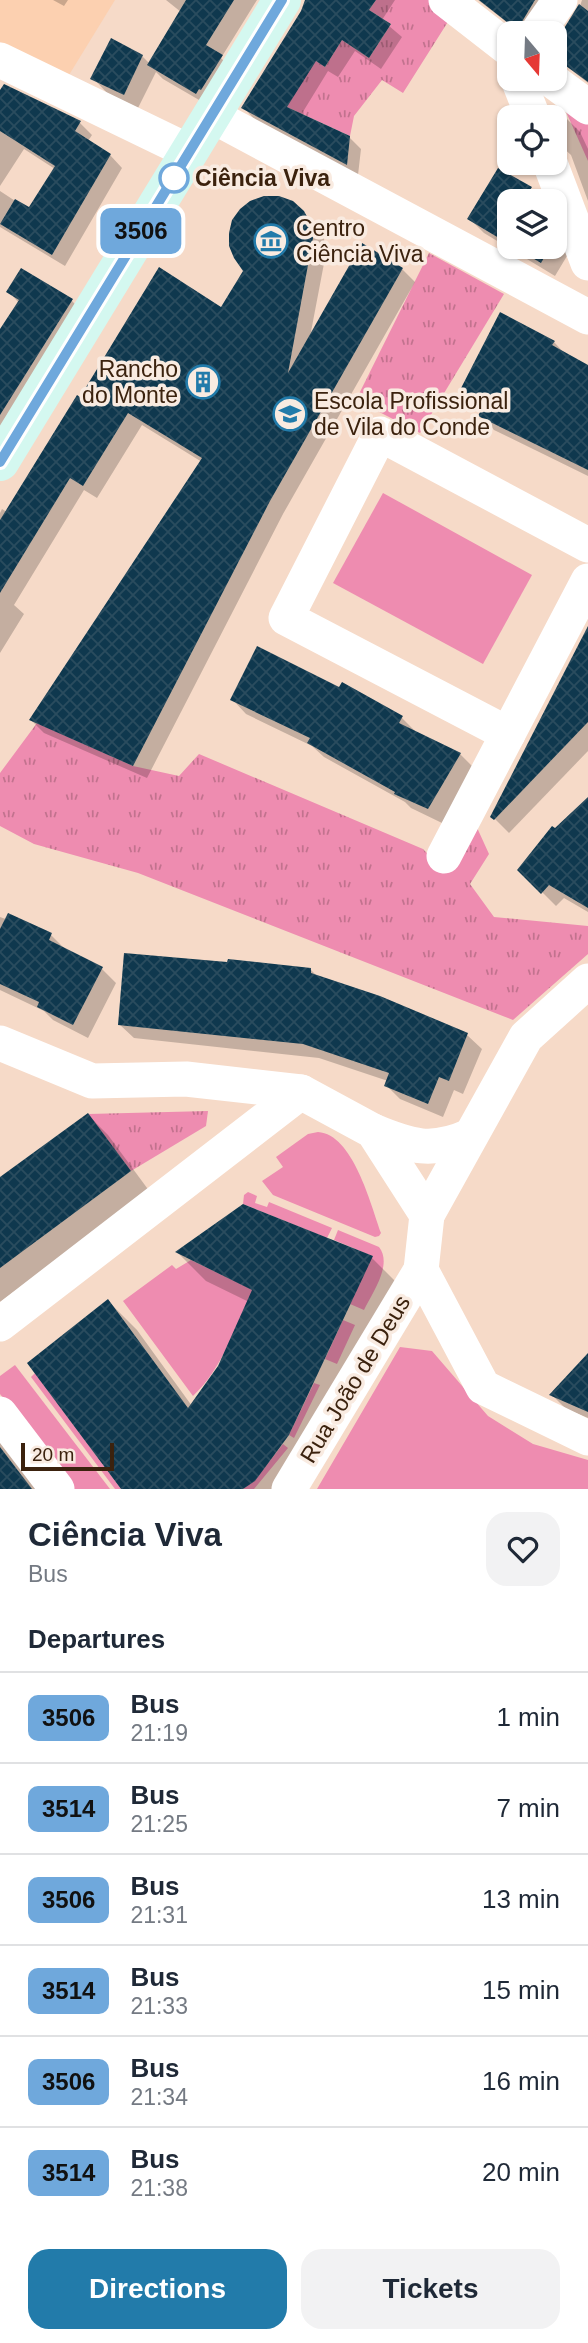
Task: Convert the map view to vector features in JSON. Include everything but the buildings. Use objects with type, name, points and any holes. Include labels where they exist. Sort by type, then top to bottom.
[{"type":"main road","points":[[0,462],[282,0]]},
{"type":"street","points":[[446,0],[497,34]]},
{"type":"street","points":[[539,21],[560,0]]},
{"type":"street","points":[[1,61],[190,152]]},
{"type":"street","points":[[566,91],[588,107]]},
{"type":"street","points":[[211,115],[588,317]]},
{"type":"street","points":[[555,175],[588,263]]},
{"type":"street","points":[[508,734],[286,618],[380,434],[588,545]]},
{"type":"street","points":[[444,856],[588,580]]},
{"type":"street","points":[[587,984],[526,1037],[427,1215],[421,1270],[484,1387],[588,1438]]},
{"type":"street","points":[[0,1043],[92,1081],[186,1079],[300,1092],[401,1143],[447,1146],[470,1136]]},
{"type":"street","points":[[0,1324],[300,1092]]},
{"type":"street","points":[[373,1131],[427,1215]]},
{"type":"street","name":"Rua João de Deus","points":[[289,1489],[421,1270]]},
{"type":"street","points":[[0,1414],[57,1489]]},
{"type":"shaded area","points":[[0,0],[115,0],[69,75],[0,42]]},
{"type":"green space","points":[[376,0],[429,0],[451,17],[403,93],[382,80],[354,116],[350,136],[287,107],[307,55],[325,67],[342,40],[369,58],[391,24],[369,10]]},
{"type":"green space","points":[[567,108],[588,123],[588,161],[567,114]]},
{"type":"green space","points":[[429,253],[504,294],[420,433],[356,400]]},
{"type":"green space","points":[[383,493],[532,575],[483,664],[333,583]]},
{"type":"green space","points":[[37,723],[133,766],[179,776],[199,754],[423,849],[443,870],[474,821],[489,854],[470,884],[494,917],[588,926],[588,954],[513,1020],[138,873],[34,844],[0,826],[0,773]]},
{"type":"green space","points":[[208,1111],[206,1126],[131,1171],[88,1114]]},
{"type":"green space","points":[[318,1132],[330,1136],[351,1157],[372,1206],[381,1233],[379,1236],[375,1237],[273,1195],[262,1181],[283,1167],[276,1157],[308,1134]]},
{"type":"green space","points":[[248,1192],[257,1196],[255,1203],[267,1207],[269,1202],[332,1228],[327,1238],[243,1204],[244,1195]]},
{"type":"green space","points":[[338,1230],[379,1247],[383,1254],[380,1279],[364,1310],[350,1304],[372,1256],[334,1240]]},
{"type":"green space","points":[[191,1260],[253,1290],[228,1346],[212,1373],[193,1396],[123,1301],[172,1265],[176,1269]]},
{"type":"green space","points":[[343,1320],[355,1325],[337,1364],[325,1359]]},
{"type":"green space","points":[[400,1347],[432,1351],[488,1416],[533,1444],[588,1460],[588,1489],[317,1489]]},
{"type":"green space","points":[[15,1365],[110,1489],[73,1489],[0,1394],[0,1376]]},
{"type":"green space","points":[[35,1373],[121,1489],[115,1489],[31,1377]]},
{"type":"green space","points":[[314,1383],[320,1385],[294,1438],[289,1435]]},
{"type":"green space","points":[[283,1444],[288,1448],[254,1489],[243,1489],[255,1480]]},
{"type":"bus line","name":"3506","points":[[0,462],[282,0]]},
{"type":"place","name":"Ciência Viva","points":[[174,178]]},
{"type":"place","name":"Centro Ciência Viva","points":[[271,241]]},
{"type":"place","name":"Rancho do Monte","points":[[203,382]]},
{"type":"place","name":"Escola Profissional de Vila do Conde","points":[[290,414]]}]
